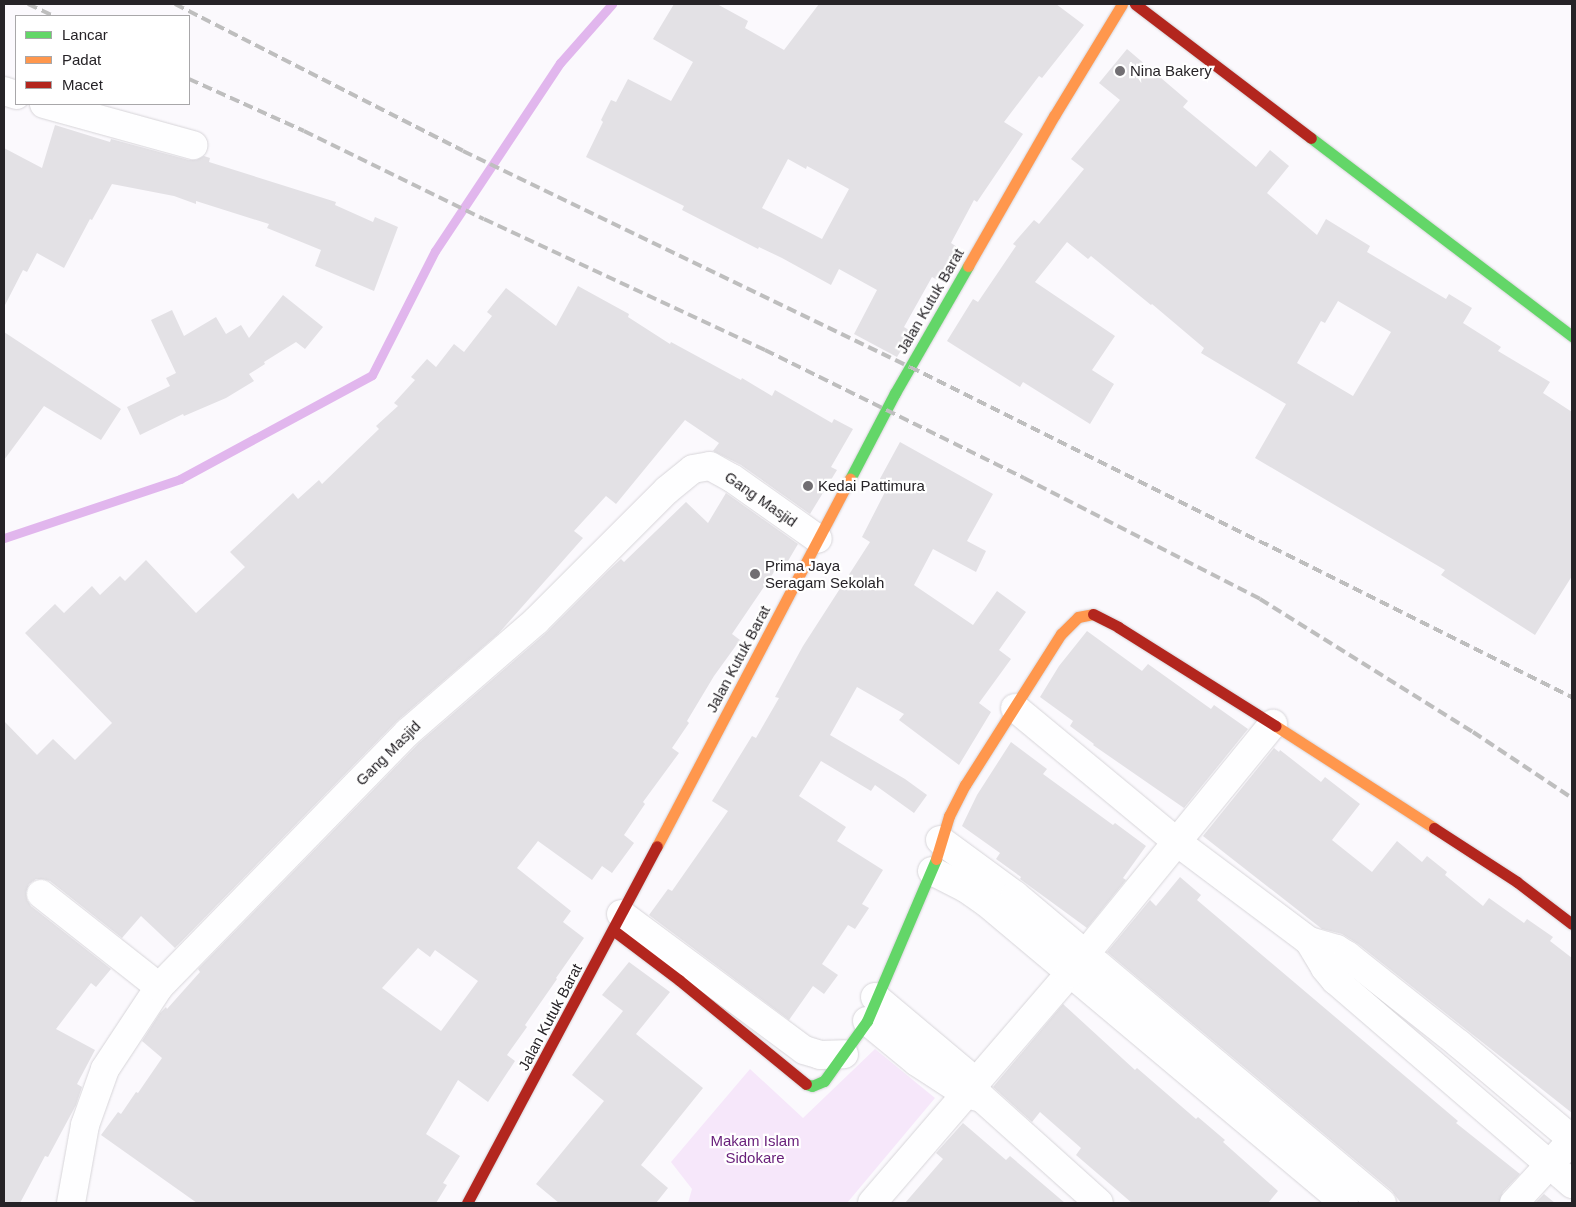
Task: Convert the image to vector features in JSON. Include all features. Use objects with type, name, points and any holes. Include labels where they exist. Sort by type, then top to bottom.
[{"type":"main road","name":"Jalan Kutuk Barat","points":[[467,1203],[895,394],[1054,116],[1122,4]]},
{"type":"main road","points":[[1135,4],[1572,336]]},
{"type":"main road","points":[[844,1054],[871,1009],[932,871],[940,840],[949,816],[965,785],[1061,634],[1078,617],[1091,613],[1118,627],[1272,724],[1517,882],[1572,924]]},
{"type":"street","points":[[48,105],[194,145]]},
{"type":"street","name":"Gang Masjid","points":[[71,1203],[85,1125],[102,1076],[159,987],[408,732],[536,621],[667,490],[693,470],[710,466],[720,470],[818,539]]},
{"type":"street","points":[[1015,708],[1177,842],[1309,941],[1337,949],[1348,956],[1459,1044],[1572,1139],[1514,1203]]},
{"type":"street","points":[[876,1202],[974,1091],[1272,724]]},
{"type":"street","points":[[940,840],[1015,894],[1077,964]]},
{"type":"street","points":[[932,871],[968,889],[1077,964],[1270,1125],[1382,1203]]},
{"type":"street","points":[[41,894],[159,987]]},
{"type":"street","points":[[617,922],[804,1050],[820,1055],[844,1054]]},
{"type":"street","points":[[1309,941],[1325,968],[1335,980],[1572,1184]]},
{"type":"street","points":[[871,1009],[917,1062],[974,1091],[1099,1203]]},
{"type":"street","points":[[1270,1125],[1344,1203]]},
{"type":"green space","name":"Makam Islam Sidokare","points":[[875,1049],[935,1098],[847,1203],[688,1203],[692,1189],[671,1162],[750,1069],[803,1118]]},
{"type":"building","points":[[674,4],[717,4],[748,21],[745,28],[784,50],[819,4],[1056,4],[1084,25],[1042,78],[1039,76],[1004,122],[1023,134],[977,202],[974,200],[951,243],[957,247],[939,281],[932,277],[904,327],[912,332],[897,357],[854,334],[877,290],[839,269],[831,285],[782,258],[759,247],[758,249],[682,210],[684,206],[586,157],[603,122],[601,120],[611,100],[616,102],[628,79],[671,101],[693,62],[653,39]],"holes":[[[788,159],[806,169],[807,166],[849,189],[822,239],[762,208]]]},
{"type":"building","points":[[1127,49],[1188,101],[1183,107],[1256,167],[1270,150],[1289,166],[1267,193],[1317,235],[1326,219],[1370,246],[1367,252],[1446,299],[1449,294],[1472,308],[1463,323],[1501,347],[1498,351],[1550,382],[1543,393],[1572,412],[1572,576],[1535,635],[1441,575],[1445,570],[1255,458],[1286,404],[1201,353],[1204,348],[1152,304],[1091,256],[1088,259],[1067,242],[1035,282],[1115,336],[1092,370],[1114,384],[1090,424],[1023,382],[1020,387],[947,341],[973,299],[978,302],[1016,246],[1013,244],[1034,220],[1039,224],[1084,169],[1071,159],[1120,100],[1099,83]],"holes":[[[1338,301],[1391,332],[1353,396],[1297,363],[1321,321],[1325,323]]]},
{"type":"building","points":[[55,125],[110,142],[111,139],[189,160],[196,160],[204,156],[210,158],[209,162],[336,202],[335,205],[373,222],[375,217],[398,227],[374,291],[315,266],[321,250],[267,228],[269,224],[196,201],[196,204],[174,196],[112,184],[92,220],[90,219],[64,268],[37,253],[27,272],[23,270],[4,307],[4,148],[42,168]]},
{"type":"building","points":[[578,286],[629,314],[628,317],[670,344],[671,342],[741,380],[742,378],[772,396],[775,390],[832,423],[834,419],[853,429],[831,467],[837,470],[810,514],[741,465],[713,451],[719,443],[685,420],[616,504],[606,496],[574,531],[583,538],[498,634],[397,721],[175,948],[141,916],[122,938],[50,881],[36,879],[29,884],[26,892],[27,900],[31,906],[111,969],[96,987],[91,983],[56,1029],[95,1050],[77,1084],[82,1087],[76,1105],[48,1157],[45,1156],[20,1203],[4,1203],[4,721],[37,755],[53,739],[75,760],[112,723],[25,633],[55,604],[64,613],[92,586],[100,595],[120,576],[125,581],[146,560],[196,613],[245,567],[230,552],[293,493],[298,499],[319,480],[322,484],[379,429],[376,426],[398,406],[394,403],[415,380],[411,377],[427,359],[436,367],[454,344],[464,352],[492,316],[487,312],[506,288],[556,326]]},
{"type":"building","points":[[283,295],[323,327],[305,349],[296,342],[249,374],[254,381],[226,398],[184,416],[183,414],[140,435],[127,407],[170,386],[166,378],[176,373],[151,320],[172,310],[184,336],[216,317],[226,334],[241,325],[249,338]]},
{"type":"building","points":[[4,332],[121,409],[101,440],[44,406],[4,460]]},
{"type":"building","points":[[900,442],[993,494],[967,541],[986,551],[976,572],[933,549],[914,585],[973,625],[997,591],[1026,612],[999,650],[1011,659],[979,703],[991,712],[959,765],[899,720],[904,714],[857,687],[830,735],[905,779],[927,795],[914,813],[875,785],[871,791],[821,761],[799,796],[846,827],[837,841],[883,870],[862,904],[869,908],[855,929],[848,925],[822,964],[838,975],[824,994],[813,986],[789,1020],[649,915],[668,889],[672,891],[728,811],[712,801],[752,736],[756,738],[779,698],[775,697],[803,646],[870,542],[862,537],[885,492],[876,486]]},
{"type":"building","points":[[726,493],[798,544],[785,566],[780,563],[732,634],[740,640],[714,676],[687,721],[689,723],[672,748],[679,753],[643,802],[645,804],[624,835],[634,843],[612,873],[602,866],[592,880],[538,841],[517,868],[571,911],[563,922],[584,938],[507,1055],[515,1061],[488,1102],[458,1080],[426,1134],[460,1156],[443,1183],[447,1185],[436,1203],[197,1203],[101,1135],[118,1112],[121,1114],[136,1092],[138,1093],[162,1058],[142,1041],[160,1013],[166,1007],[167,1009],[200,972],[198,969],[419,743],[546,633],[608,571],[621,559],[624,562],[686,502],[708,523]],"holes":[[[418,948],[430,957],[435,950],[478,981],[441,1031],[382,988]]]},
{"type":"building","points":[[1087,631],[1142,671],[1148,664],[1211,709],[1214,705],[1248,729],[1184,808],[1093,745],[1070,726],[1073,721],[1040,697],[1059,666]]},
{"type":"building","points":[[1011,742],[1047,769],[1043,774],[1113,825],[1115,823],[1146,846],[1123,878],[1126,880],[1087,928],[1020,879],[1021,877],[996,859],[1000,853],[962,826],[977,795]]},
{"type":"building","points":[[1274,748],[1279,752],[1280,750],[1321,782],[1325,777],[1360,804],[1332,840],[1372,872],[1397,841],[1422,862],[1427,856],[1447,872],[1445,875],[1483,906],[1489,898],[1524,923],[1527,919],[1553,937],[1550,941],[1572,958],[1572,1113],[1358,944],[1342,934],[1322,929],[1203,836]]},
{"type":"building","points":[[1180,877],[1201,895],[1197,900],[1458,1121],[1456,1123],[1520,1174],[1503,1192],[1499,1203],[1401,1203],[1392,1191],[1107,952],[1150,900],[1156,906]]},
{"type":"building","points":[[629,962],[670,992],[636,1034],[703,1088],[641,1165],[668,1188],[656,1203],[559,1203],[536,1184],[604,1101],[572,1075],[623,1011],[602,995]]},
{"type":"building","points":[[1063,1004],[1135,1070],[1137,1068],[1196,1119],[1198,1117],[1225,1140],[1223,1142],[1278,1191],[1268,1203],[1132,1203],[1076,1155],[1081,1148],[1040,1112],[1032,1122],[993,1087]]},
{"type":"building","points":[[963,1123],[1006,1160],[1010,1156],[1065,1203],[905,1203],[943,1159],[936,1153]]},
{"type":"building","points":[[1544,1194],[1555,1203],[1535,1203]]},
{"type":"waterway","points":[[4,538],[180,479],[372,375],[435,251],[560,63],[612,4]]},
{"type":"railway","points":[[28,4],[52,15]]},
{"type":"railway","points":[[175,4],[463,151],[910,367],[1572,697]]},
{"type":"railway","points":[[190,79],[304,131],[484,219],[765,350],[1024,478],[1260,599],[1473,732],[1572,798]]},
{"type":"traffic: fast","points":[[1311,138],[1572,336]]},
{"type":"traffic: fast","points":[[850,479],[895,393],[968,266]]},
{"type":"traffic: fast","points":[[806,1084],[812,1086],[824,1081],[867,1021],[936,859]]},
{"type":"traffic: slow","points":[[968,266],[1054,116],[1122,4]]},
{"type":"traffic: slow","points":[[657,846],[850,479]]},
{"type":"traffic: slow","points":[[936,859],[949,816],[965,785],[1061,634],[1078,617],[1093,614]]},
{"type":"traffic: slow","points":[[1276,726],[1434,828]]},
{"type":"traffic: jam","points":[[1135,4],[1311,138]]},
{"type":"traffic: jam","points":[[1093,614],[1118,627],[1276,726]]},
{"type":"traffic: jam","points":[[1434,828],[1517,882],[1572,924]]},
{"type":"traffic: jam","points":[[467,1203],[657,846]]},
{"type":"traffic: jam","points":[[613,930],[679,980],[806,1084]]},
{"type":"place","name":"Nina Bakery","points":[[1120,71]]},
{"type":"place","name":"Kedai Pattimura","points":[[808,486]]},
{"type":"place","name":"Prima Jaya Seragam Sekolah","points":[[755,574]]}]
